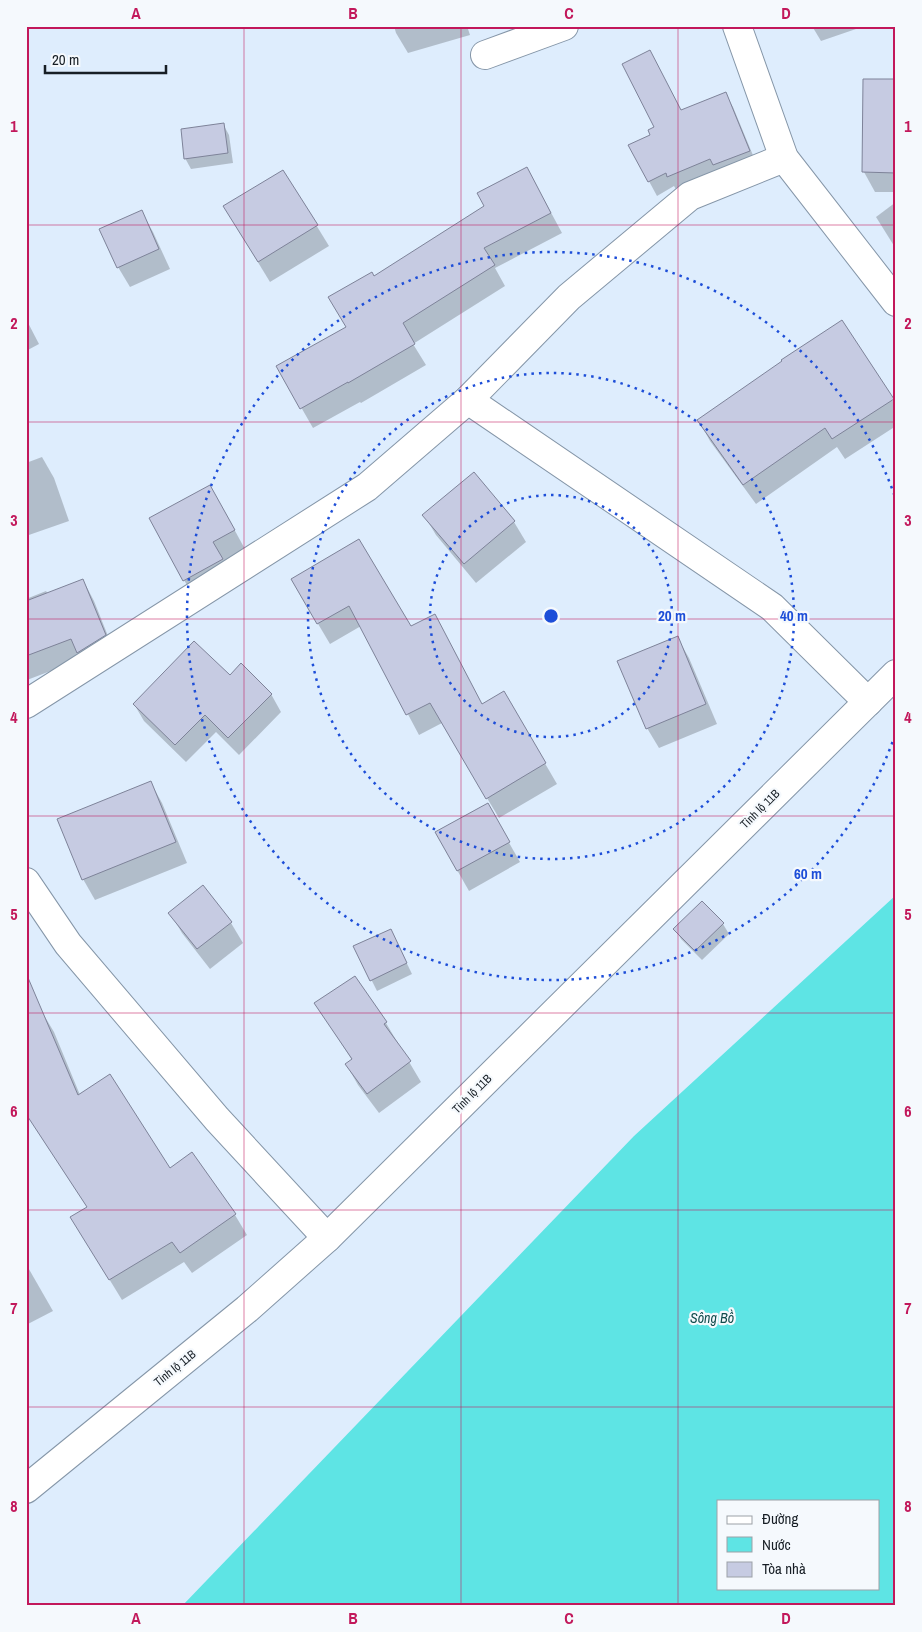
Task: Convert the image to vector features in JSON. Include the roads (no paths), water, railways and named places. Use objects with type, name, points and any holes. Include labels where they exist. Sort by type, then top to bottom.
[{"type":"street","points":[[485,55],[564,26]]},
{"type":"street","points":[[737,26],[784,158],[896,302]]},
{"type":"street","points":[[26,704],[367,487],[468,400],[569,297],[690,196],[784,158]]},
{"type":"street","points":[[468,400],[772,607],[868,702]]},
{"type":"street","name":"Tỉnh lộ 11B","points":[[26,1489],[247,1309],[327,1238],[896,674]]},
{"type":"street","points":[[26,882],[68,944],[218,1119],[327,1238]]},
{"type":"water","name":"Sông Bồ","points":[[896,895],[896,1606],[182,1606],[634,1136]]}]
